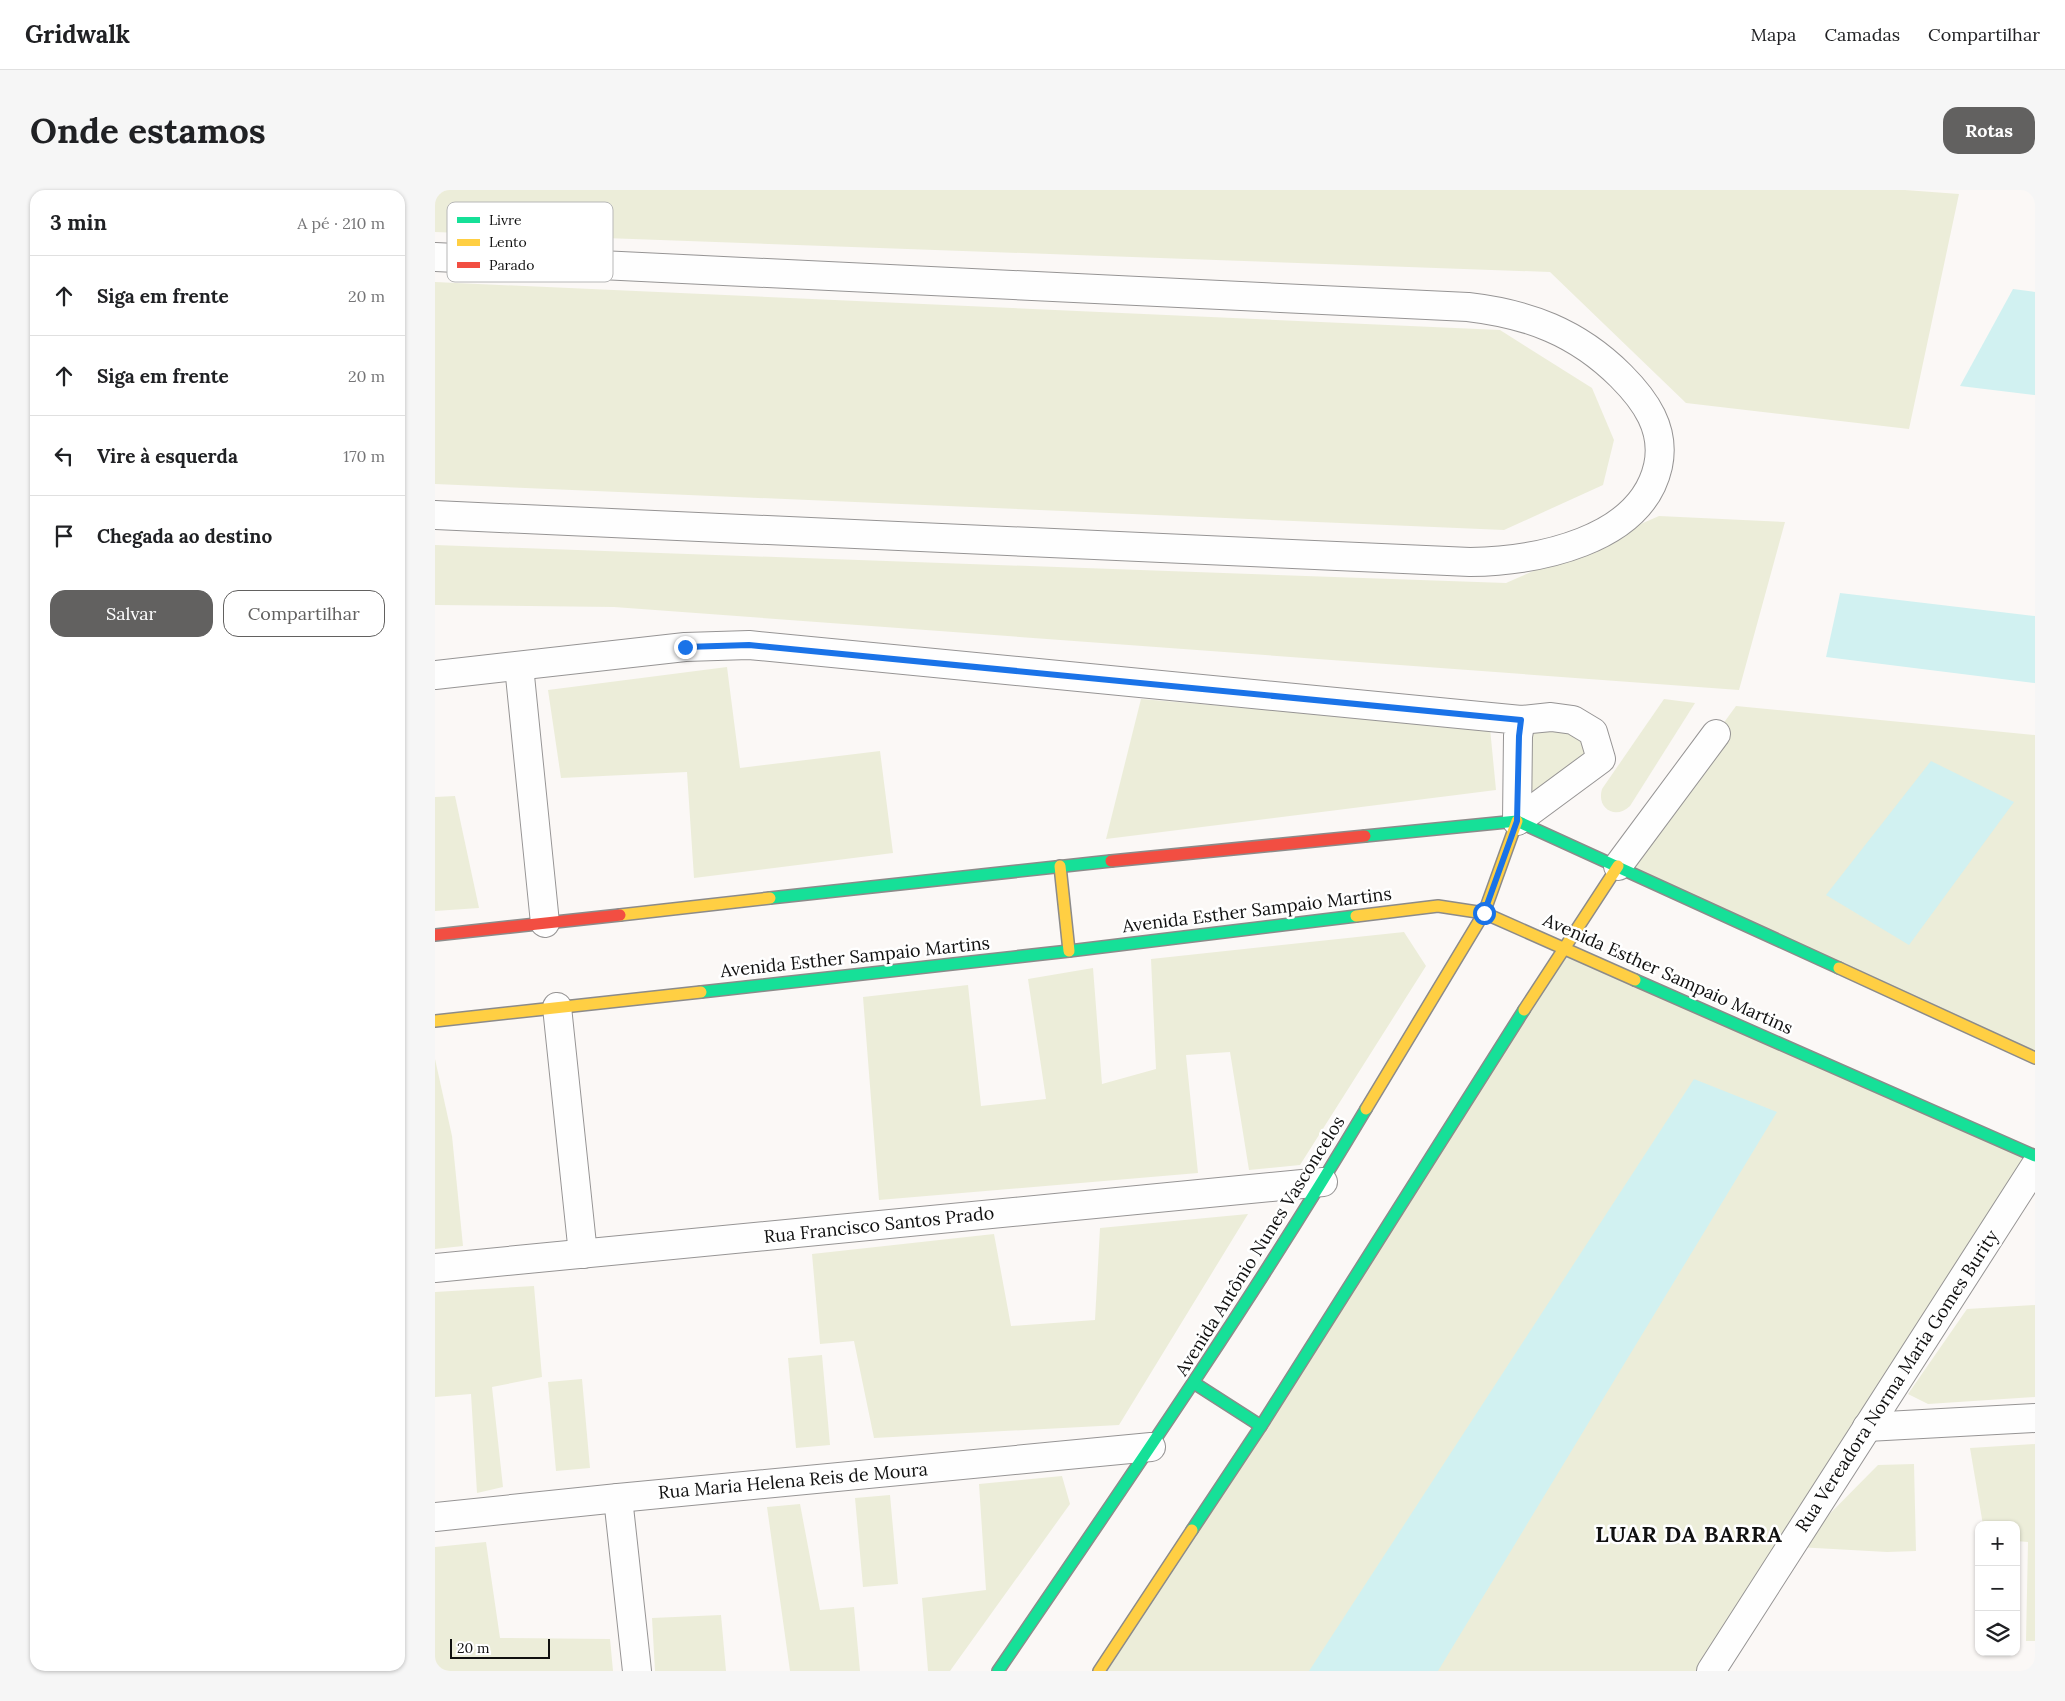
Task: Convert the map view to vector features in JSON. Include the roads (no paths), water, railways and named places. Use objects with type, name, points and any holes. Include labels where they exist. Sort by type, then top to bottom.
[{"type":"street","points":[[435,516],[1430,558],[1469,562],[1499,561],[1529,557],[1563,548],[1595,535],[1625,518],[1639,506],[1649,491],[1656,475],[1660,457],[1659,437],[1654,418],[1644,401],[1613,368],[1565,334],[1534,320],[1502,311],[1469,307],[613,266]]},
{"type":"street","points":[[435,675],[685,647],[749,645],[1521,720],[1551,717],[1573,720],[1593,732],[1601,759],[1517,821]]},
{"type":"street","points":[[519,666],[545,923]]},
{"type":"street","points":[[1517,821],[1521,720]]},
{"type":"street","points":[[1099,1671],[1261,1426],[1564,947],[1619,866],[1716,734]]},
{"type":"street","points":[[435,935],[1060,866],[1517,821],[1619,866],[2035,1058]]},
{"type":"street","name":"Avenida Antônio Nunes Vasconcelos","points":[[998,1671],[1195,1383],[1323,1182],[1484,913],[1517,821]]},
{"type":"street","points":[[1060,866],[1069,951]]},
{"type":"street","name":"Avenida Esther Sampaio Martins","points":[[435,1021],[1069,951],[1438,906],[1484,913],[2035,1156]]},
{"type":"street","points":[[557,1007],[583,1254]]},
{"type":"street","name":"Rua Vereadora Norma Maria Gomes Burity","points":[[1711,1671],[2035,1166]]},
{"type":"street","name":"Rua Francisco Santos Prado","points":[[435,1268],[1323,1182]]},
{"type":"street","points":[[1195,1383],[1261,1426]]},
{"type":"street","points":[[1867,1427],[2035,1418]]},
{"type":"street","name":"Rua Maria Helena Reis de Moura","points":[[435,1517],[1151,1447]]},
{"type":"street","points":[[618,1498],[637,1671]]},
{"type":"water","points":[[2013,289],[2035,292],[2035,395],[1960,386]]},
{"type":"water","points":[[1840,593],[2035,616],[2035,683],[1826,657]]},
{"type":"water","points":[[1931,761],[2014,802],[1909,945],[1826,895]]},
{"type":"water","points":[[1694,1079],[1777,1112],[1438,1671],[1309,1671]]},
{"type":"district","name":"LUAR DA BARRA","points":[[1689,1534]]}]
